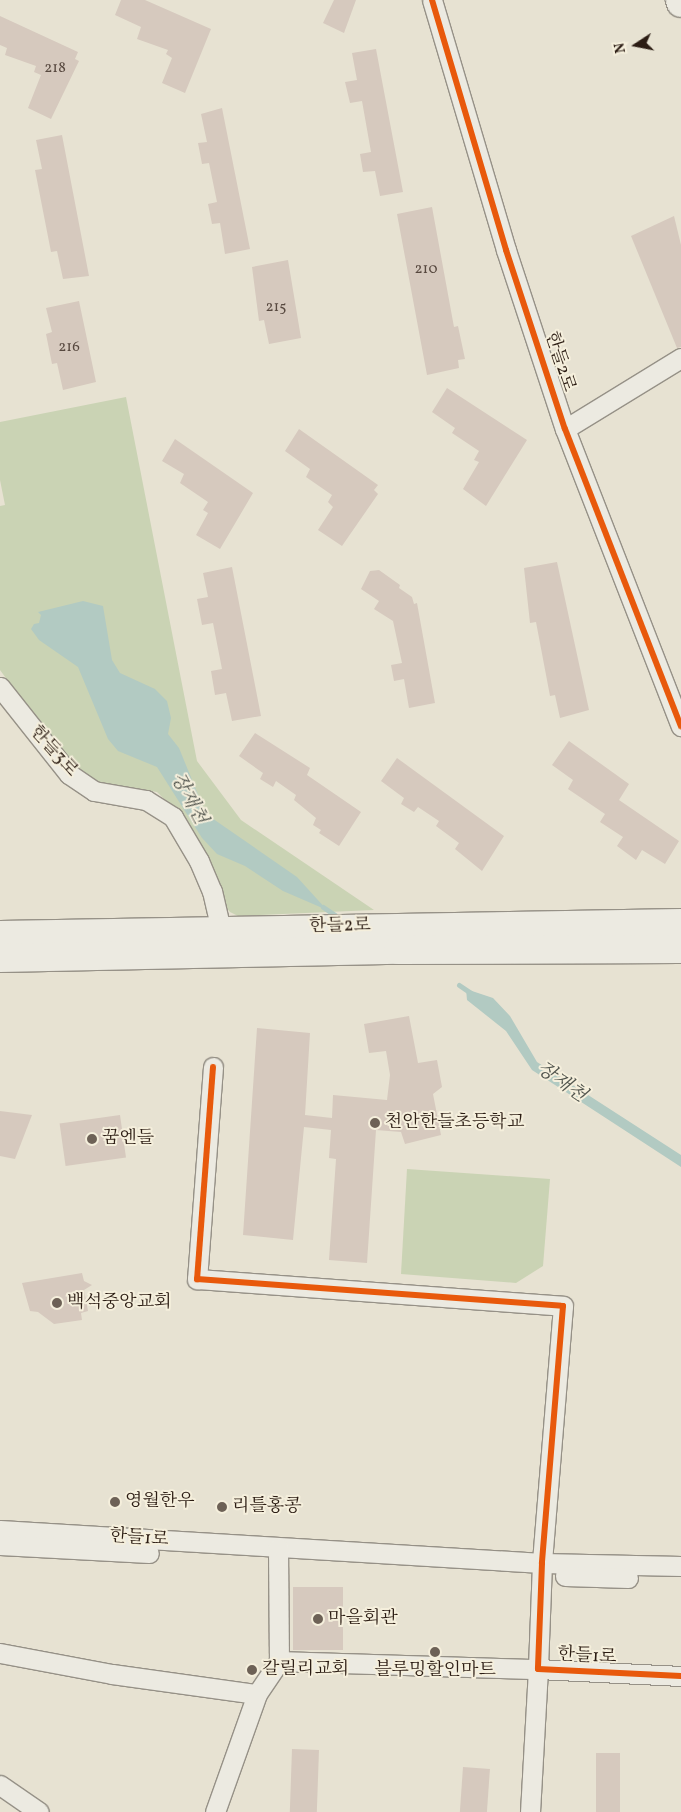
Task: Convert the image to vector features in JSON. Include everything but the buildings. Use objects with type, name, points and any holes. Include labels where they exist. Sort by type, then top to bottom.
[{"type":"street","name":"한들2로","points":[[432,0],[506,250],[565,429],[681,726]]},
{"type":"street","points":[[565,429],[681,358]]},
{"type":"street","name":"한들3로","points":[[3,699],[69,774],[94,791],[146,800],[173,817],[199,861],[212,891],[221,929]]},
{"type":"street","name":"한들2로","points":[[0,935],[221,929],[681,923]]},
{"type":"street","name":"한들2로","points":[[0,958],[388,950],[681,949]]},
{"type":"street","points":[[213,1067],[197,1280],[563,1306],[542,1569]]},
{"type":"street","name":"한들1로","points":[[0,1530],[278,1555]]},
{"type":"street","name":"한들1로","points":[[0,1545],[278,1555],[681,1578]]},
{"type":"street","points":[[215,1812],[257,1694],[279,1661],[278,1555]]},
{"type":"street","name":"한들1로","points":[[542,1569],[681,1566]]},
{"type":"street","name":"한들1로","points":[[530,1812],[542,1569]]},
{"type":"street","points":[[0,1653],[112,1674],[257,1694]]},
{"type":"street","name":"한들1로","points":[[279,1661],[538,1669],[681,1676]]},
{"type":"street","points":[[0,1785],[40,1812]]},
{"type":"green space","points":[[126,397],[197,761],[241,820],[374,910],[238,916],[230,912],[221,901],[216,875],[178,813],[157,792],[102,783],[83,775],[66,760],[0,670],[0,506],[5,505],[0,480],[0,422]]},
{"type":"green space","points":[[407,1169],[550,1179],[543,1266],[516,1283],[401,1274]]},
{"type":"water","points":[[83,601],[103,606],[112,660],[120,673],[155,689],[167,701],[171,718],[168,734],[179,748],[206,814],[297,877],[327,910],[283,891],[245,866],[217,854],[202,838],[157,767],[118,751],[108,739],[78,667],[39,640],[31,629],[34,624],[39,623],[41,615],[38,612]]},
{"type":"water","points":[[466,989],[493,998],[510,1016],[537,1062],[681,1155],[681,1167],[532,1070],[506,1031],[467,1000]]},
{"type":"waterway","name":"장재천","points":[[323,907],[338,917]]},
{"type":"waterway","name":"장재천","points":[[459,985],[471,993]]},
{"type":"cycle path","points":[[432,0],[506,250],[565,429],[681,726]]},
{"type":"cycle path","points":[[213,1067],[197,1279],[563,1306],[542,1563],[538,1669],[681,1676]]},
{"type":"place","name":"천안한들초등학교","points":[[375,1123]]},
{"type":"place","name":"꿈엔들","points":[[92,1139]]},
{"type":"place","name":"백석중앙교회","points":[[57,1303]]},
{"type":"place","name":"영월한우","points":[[115,1502]]},
{"type":"place","name":"리틀홍콩","points":[[222,1507]]},
{"type":"place","name":"마을회관","points":[[318,1619]]},
{"type":"place","name":"블루밍할인마트","points":[[435,1652]]},
{"type":"place","name":"갈릴리교회","points":[[252,1670]]}]
